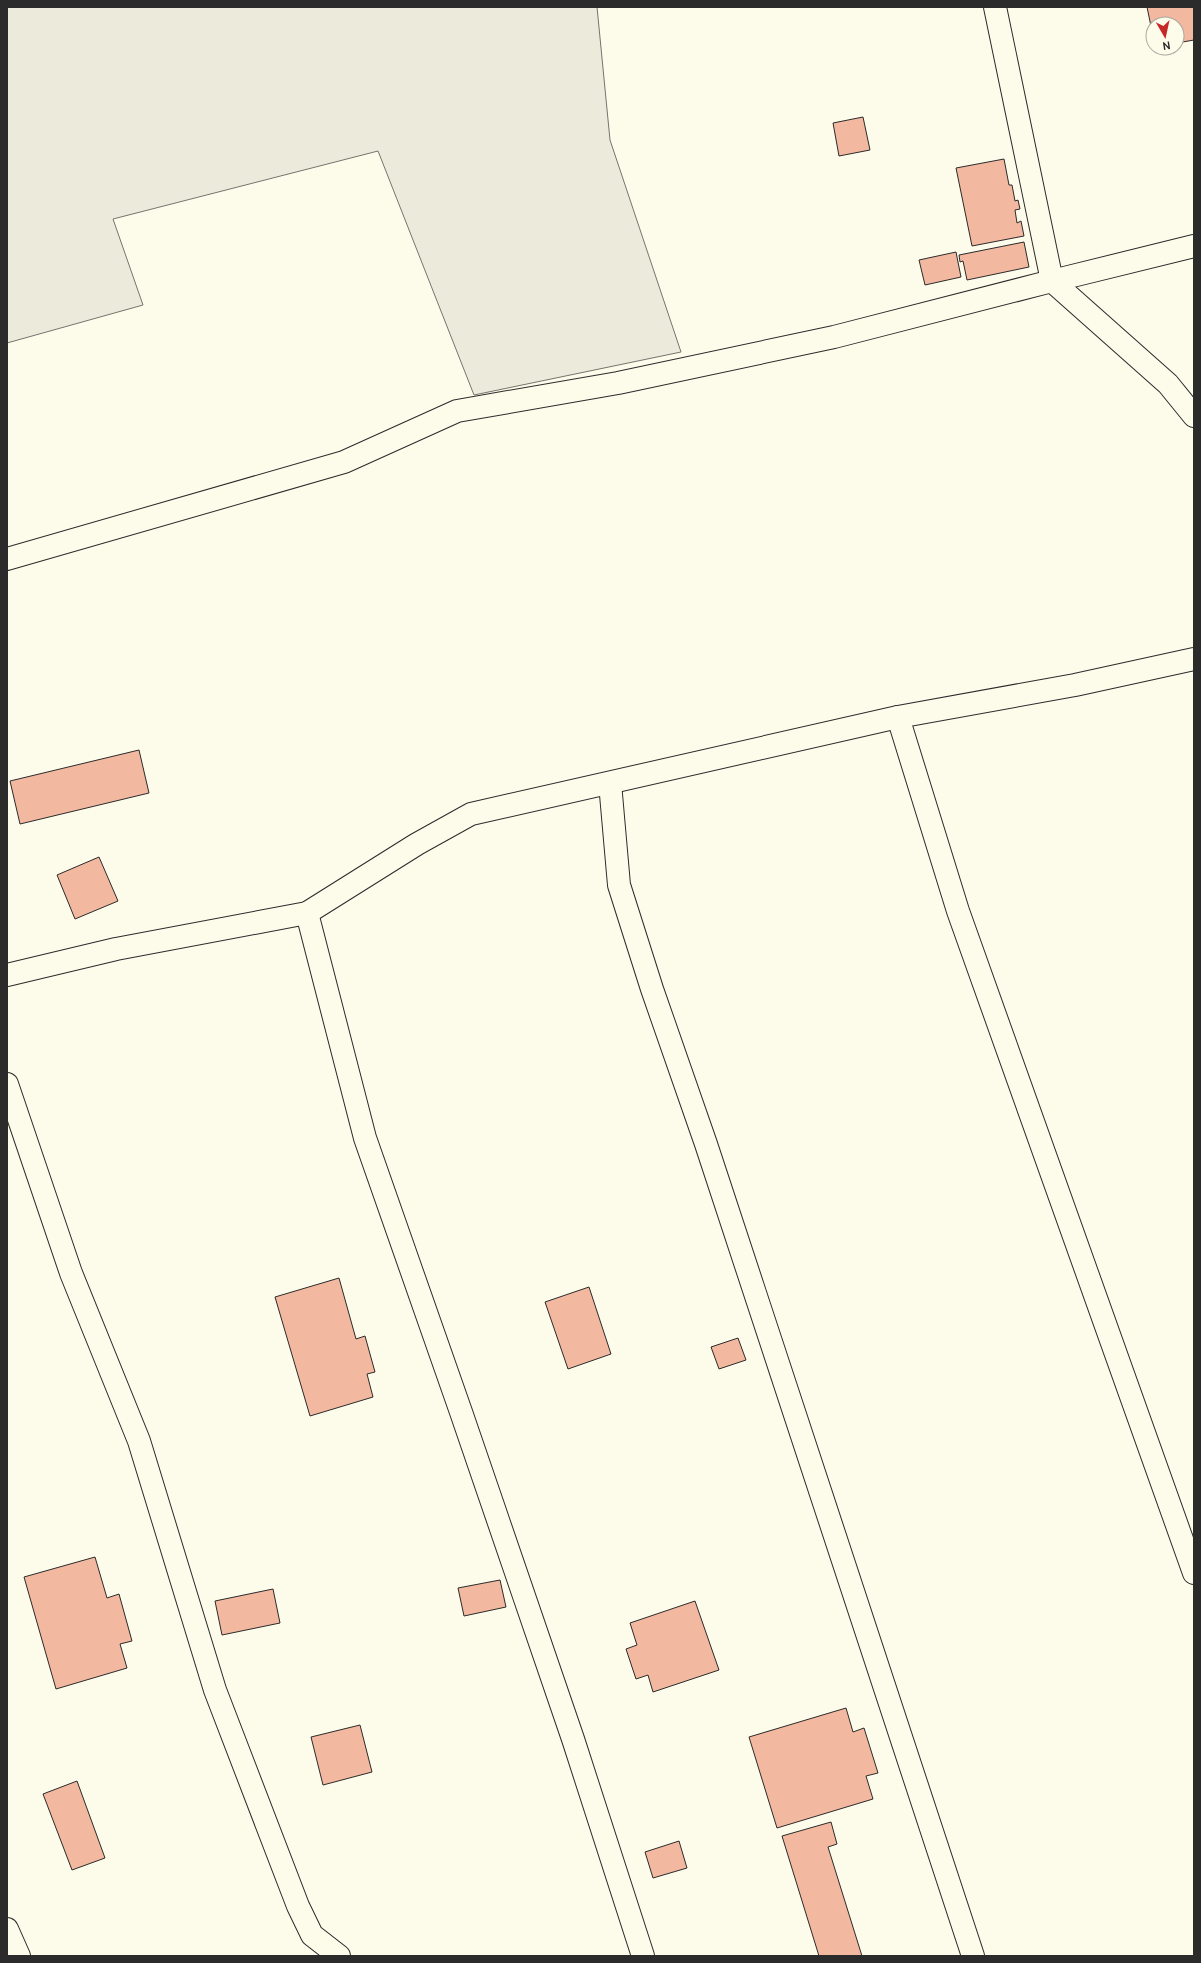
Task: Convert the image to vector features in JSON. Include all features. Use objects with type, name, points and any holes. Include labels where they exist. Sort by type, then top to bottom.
[{"type":"street","points":[[995,7],[1052,281],[1168,384],[1194,416]]},
{"type":"street","points":[[7,559],[344,462],[457,411],[618,383],[834,337],[1194,246]]},
{"type":"street","points":[[7,975],[116,949],[307,914],[417,844],[471,814],[898,717],[1075,685],[1194,658]]},
{"type":"street","points":[[898,717],[958,911],[1194,1573]]},
{"type":"street","points":[[610,783],[619,886],[711,1159],[972,1956]]},
{"type":"street","points":[[307,914],[365,1138],[462,1412],[568,1724],[644,1956]]},
{"type":"street","points":[[7,1084],[71,1273],[139,1441],[215,1690],[298,1906],[312,1935],[339,1956]]},
{"type":"street","points":[[7,1929],[19,1956]]},
{"type":"shaded area","points":[[7,7],[597,7],[610,140],[681,352],[474,395],[378,151],[113,219],[143,305],[7,343]]},
{"type":"building","points":[[1147,7],[1194,7],[1194,40],[1185,42],[1185,16],[1149,16]]},
{"type":"building","points":[[863,117],[870,150],[839,156],[833,123]]},
{"type":"building","points":[[1004,159],[1009,185],[1012,185],[1015,201],[1018,200],[1020,209],[1015,210],[1017,223],[1021,221],[1024,236],[972,246],[956,168]]},
{"type":"building","points":[[1024,242],[1029,267],[967,280],[963,261],[960,262],[959,255]]},
{"type":"building","points":[[956,252],[961,277],[925,285],[919,260]]},
{"type":"building","points":[[139,750],[149,793],[20,824],[10,781]]},
{"type":"building","points":[[99,857],[118,901],[75,919],[57,875]]},
{"type":"building","points":[[339,1278],[356,1339],[365,1336],[375,1372],[367,1374],[373,1397],[310,1416],[275,1297]]},
{"type":"building","points":[[589,1287],[611,1354],[568,1369],[545,1302]]},
{"type":"building","points":[[738,1338],[746,1360],[719,1369],[711,1347]]},
{"type":"building","points":[[95,1557],[107,1598],[119,1594],[132,1641],[120,1644],[127,1668],[56,1689],[24,1577]]},
{"type":"building","points":[[500,1580],[506,1607],[464,1616],[458,1588]]},
{"type":"building","points":[[273,1589],[280,1623],[222,1635],[215,1601]]},
{"type":"building","points":[[695,1601],[719,1670],[653,1692],[648,1675],[636,1679],[626,1649],[637,1645],[630,1623]]},
{"type":"building","points":[[846,1708],[853,1732],[864,1728],[878,1773],[866,1776],[873,1799],[777,1828],[749,1737]]},
{"type":"building","points":[[360,1725],[372,1772],[323,1785],[311,1737]]},
{"type":"building","points":[[77,1781],[105,1858],[72,1870],[43,1794]]},
{"type":"building","points":[[831,1822],[837,1844],[828,1847],[862,1956],[819,1956],[782,1836]]},
{"type":"building","points":[[679,1841],[687,1868],[653,1878],[645,1852]]}]
